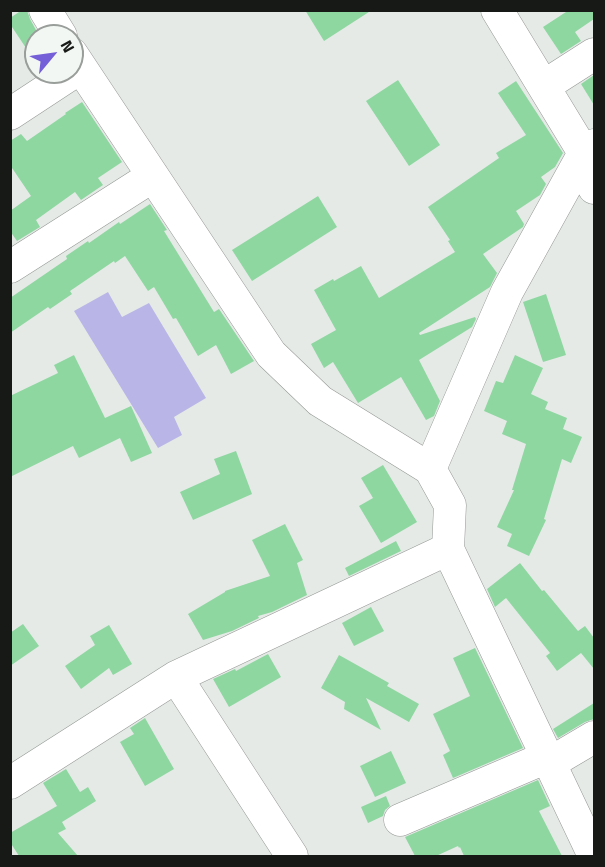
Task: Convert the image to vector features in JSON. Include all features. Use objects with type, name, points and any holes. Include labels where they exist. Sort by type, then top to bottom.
[{"type":"street","points":[[45,10],[54,24]]},
{"type":"street","points":[[497,10],[544,86],[589,149],[594,188]]},
{"type":"street","points":[[544,86],[594,54]]},
{"type":"street","points":[[84,73],[271,354],[320,401],[430,469],[450,505],[448,549],[594,856]]},
{"type":"street","points":[[10,114],[47,84]]},
{"type":"street","points":[[430,469],[507,292],[589,149]]},
{"type":"street","points":[[10,267],[153,176]]},
{"type":"street","points":[[10,783],[176,677],[448,549]]},
{"type":"street","points":[[176,677],[292,856]]},
{"type":"street","points":[[400,820],[548,760],[594,737]]},
{"type":"shaded area","points":[[108,292],[122,317],[149,303],[206,398],[174,417],[182,435],[158,448],[74,311]]},
{"type":"building","points":[[22,10],[27,10],[33,24],[24,24],[24,45],[10,24],[10,18]]},
{"type":"building","points":[[305,10],[372,10],[324,41]]},
{"type":"building","points":[[569,10],[594,10],[594,19],[575,32],[581,41],[561,54],[543,27]]},
{"type":"building","points":[[594,75],[594,105],[581,84]]},
{"type":"building","points":[[398,80],[440,145],[409,166],[366,101]]},
{"type":"building","points":[[516,81],[563,153],[555,167],[541,177],[546,184],[540,195],[516,211],[524,224],[523,227],[483,254],[497,273],[490,287],[419,333],[420,335],[475,317],[476,319],[472,327],[419,360],[440,401],[434,416],[426,420],[401,377],[358,403],[333,362],[324,368],[311,344],[336,330],[314,290],[361,266],[379,298],[455,252],[448,241],[450,240],[428,207],[499,158],[496,153],[526,135],[498,93]]},
{"type":"building","points":[[82,102],[122,162],[98,178],[103,185],[81,200],[75,192],[36,220],[40,227],[17,241],[10,231],[10,211],[31,196],[10,165],[10,141],[21,134],[27,141]]},
{"type":"building","points":[[318,196],[337,227],[252,281],[232,250]]},
{"type":"building","points":[[150,204],[214,312],[219,309],[254,361],[231,374],[216,345],[198,356],[176,318],[173,319],[154,287],[148,291],[125,256],[70,291],[72,294],[50,309],[48,307],[10,333],[10,298],[67,259],[66,256],[88,241],[89,243]]},
{"type":"building","points":[[546,294],[566,355],[543,362],[523,302]]},
{"type":"building","points":[[74,355],[105,418],[131,406],[152,453],[131,462],[120,438],[79,458],[73,446],[10,477],[10,396],[58,373],[54,365]]},
{"type":"building","points":[[515,355],[543,368],[531,394],[548,402],[545,409],[567,418],[563,429],[582,437],[571,463],[562,459],[544,519],[546,520],[529,556],[507,546],[512,534],[497,527],[514,490],[512,490],[526,444],[502,434],[507,421],[484,411],[496,381],[503,383]]},
{"type":"building","points":[[236,451],[252,494],[193,520],[180,492],[220,474],[214,459]]},
{"type":"building","points":[[383,465],[417,522],[381,543],[359,506],[373,498],[361,478]]},
{"type":"building","points":[[285,524],[303,560],[297,563],[307,595],[272,612],[258,616],[259,618],[232,631],[203,640],[188,614],[225,591],[270,576],[252,540]]},
{"type":"building","points":[[396,541],[401,551],[349,576],[345,568]]},
{"type":"building","points":[[520,563],[578,631],[585,626],[594,638],[594,669],[581,653],[557,671],[546,656],[550,653],[506,598],[495,607],[487,589]]},
{"type":"building","points":[[371,607],[384,631],[354,646],[342,623]]},
{"type":"building","points":[[23,624],[39,646],[10,666],[10,633]]},
{"type":"building","points":[[109,625],[132,664],[113,675],[109,668],[81,689],[65,666],[95,645],[90,636]]},
{"type":"building","points":[[475,648],[523,748],[453,778],[443,755],[450,751],[433,714],[470,696],[453,658]]},
{"type":"building","points":[[268,654],[281,677],[229,707],[213,679],[235,669],[236,671]]},
{"type":"building","points":[[339,655],[389,683],[387,686],[419,704],[409,722],[366,698],[381,730],[344,709],[345,702],[321,688]]},
{"type":"building","points":[[594,703],[594,719],[558,738],[553,729]]},
{"type":"building","points":[[145,718],[174,769],[145,786],[120,742],[134,734],[130,728]]},
{"type":"building","points":[[391,751],[406,783],[375,797],[360,766]]},
{"type":"building","points":[[66,769],[80,792],[88,787],[96,801],[62,822],[66,829],[58,833],[78,856],[19,856],[10,842],[10,833],[57,806],[43,783]]},
{"type":"building","points":[[538,780],[550,806],[539,811],[562,856],[464,856],[458,846],[436,856],[415,856],[405,837]]},
{"type":"building","points":[[386,796],[390,806],[385,810],[383,816],[368,823],[361,807]]}]
